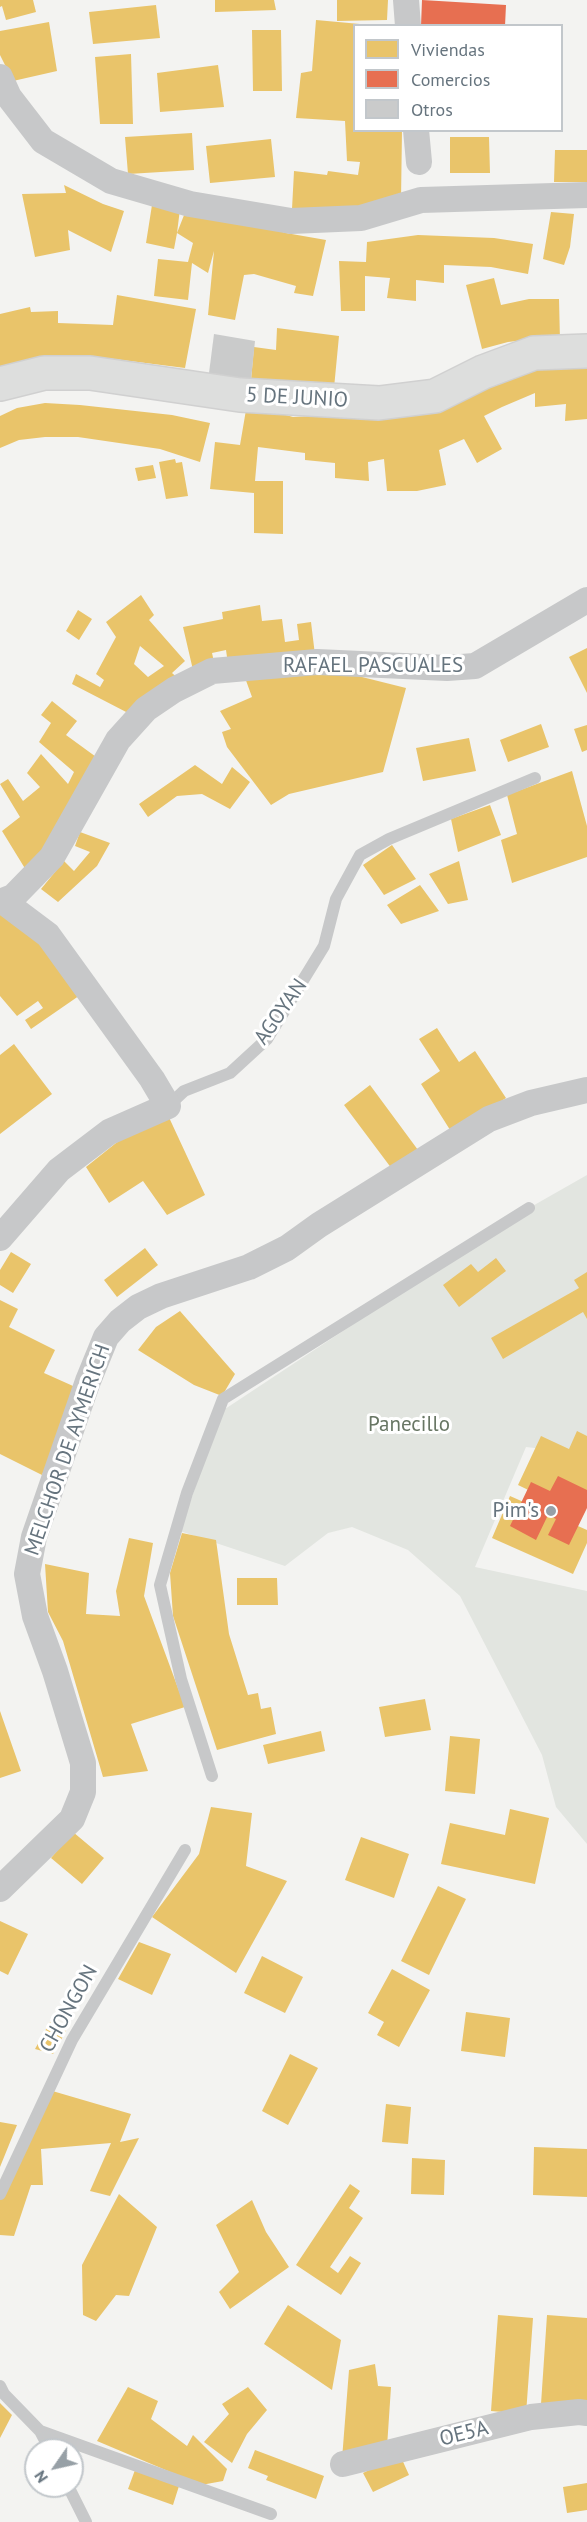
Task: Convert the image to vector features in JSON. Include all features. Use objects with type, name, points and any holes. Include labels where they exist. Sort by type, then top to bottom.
[{"type":"street","points":[[406,0],[408,24]]},
{"type":"street","points":[[0,77],[9,97],[44,141],[111,181],[190,204],[291,221],[361,218],[421,200],[587,195]]},
{"type":"street","points":[[416,132],[419,162]]},
{"type":"street","name":"5 DE JUNIO","points":[[0,384],[44,373],[90,373],[240,395],[379,403],[435,396],[483,372],[534,353],[587,351]]},
{"type":"street","name":"RAFAEL PASCUALES","points":[[2,902],[27,884],[52,857],[118,740],[146,709],[174,690],[212,671],[317,662],[447,668],[475,666],[587,600]]},
{"type":"street","points":[[2,902],[48,935],[152,1079],[168,1106]]},
{"type":"street","name":"MELCHOR DE AYMERICH","points":[[0,1889],[72,1819],[83,1792],[83,1763],[55,1671],[34,1616],[27,1574],[34,1538],[88,1381],[106,1337],[120,1321],[138,1307],[161,1296],[249,1267],[287,1248],[319,1225],[478,1125],[531,1103],[587,1090]]},
{"type":"street","name":"AGOYAN","points":[[0,1238],[60,1170],[110,1132],[168,1106]]},
{"type":"street","name":"OE5A","points":[[343,2464],[531,2417],[579,2412],[587,2414]]},
{"type":"lane","name":"AGOYAN","points":[[168,1106],[184,1091],[230,1073],[267,1040],[324,946],[336,899],[360,855],[389,839],[535,778]]},
{"type":"lane","points":[[212,1776],[181,1679],[160,1585],[187,1493],[223,1399],[529,1208]]},
{"type":"lane","name":"CHONGON","points":[[0,2194],[72,2040],[185,1850]]},
{"type":"lane","points":[[0,2386],[4,2394],[40,2431],[44,2438]]},
{"type":"lane","points":[[40,2431],[271,2514]]},
{"type":"lane","points":[[74,2498],[86,2522]]},
{"type":"green space","name":"Panecillo","points":[[587,1175],[587,1454],[526,1447],[475,1567],[587,1591],[587,1844],[556,1807],[542,1755],[460,1596],[408,1550],[352,1527],[328,1533],[285,1566],[180,1531],[222,1411],[529,1208]]},
{"type":"building: Viviendas","points":[[0,0],[33,0],[36,12],[6,20],[2,6],[0,7]]},
{"type":"building: Viviendas","points":[[215,0],[274,0],[276,10],[215,12]]},
{"type":"building: Viviendas","points":[[337,0],[388,0],[387,20],[337,21]]},
{"type":"building: Viviendas","points":[[156,5],[160,38],[93,44],[89,12]]},
{"type":"building: Viviendas","points":[[316,20],[360,24],[353,24],[353,132],[402,132],[401,200],[356,213],[292,209],[294,171],[327,175],[328,171],[358,175],[360,162],[347,161],[345,121],[296,118],[301,73],[312,71]]},
{"type":"building: Viviendas","points":[[49,22],[57,71],[13,81],[0,55],[0,31]]},
{"type":"building: Viviendas","points":[[252,30],[281,30],[282,91],[253,91]]},
{"type":"building: Viviendas","points":[[131,54],[133,124],[100,124],[95,57]]},
{"type":"building: Viviendas","points":[[218,65],[224,107],[160,112],[157,73]]},
{"type":"building: Viviendas","points":[[192,133],[194,170],[128,174],[125,137]]},
{"type":"building: Viviendas","points":[[450,137],[489,137],[490,173],[450,173]]},
{"type":"building: Viviendas","points":[[271,139],[275,177],[210,183],[206,146]]},
{"type":"building: Viviendas","points":[[555,150],[587,150],[587,182],[554,182]]},
{"type":"building: Viviendas","points":[[64,185],[103,204],[124,211],[111,252],[68,230],[70,250],[35,257],[22,194],[66,193]]},
{"type":"building: Viviendas","points":[[152,205],[180,209],[174,249],[146,243]]},
{"type":"building: Viviendas","points":[[188,205],[286,233],[326,240],[313,296],[294,293],[296,286],[254,274],[244,275],[235,320],[208,315],[214,251],[208,273],[192,263],[188,300],[154,296],[158,259],[188,262],[193,243],[177,233]]},
{"type":"building: Viviendas","points":[[551,212],[574,214],[570,247],[564,265],[543,259]]},
{"type":"building: Viviendas","points":[[418,235],[494,238],[533,244],[528,274],[491,267],[444,265],[444,283],[416,280],[416,301],[387,298],[390,278],[365,276],[365,311],[341,311],[339,261],[366,262],[367,242]]},
{"type":"building: Viviendas","points":[[494,278],[501,305],[529,299],[559,299],[560,341],[533,339],[508,342],[482,349],[466,285]]},
{"type":"building: Viviendas","points":[[117,295],[196,309],[185,368],[106,358],[58,359],[0,372],[0,314],[30,307],[31,312],[58,311],[58,323],[113,325]]},
{"type":"building: Viviendas","points":[[277,328],[339,336],[334,388],[251,380],[254,347],[276,350]]},
{"type":"building: Viviendas","points":[[506,360],[587,361],[587,419],[565,421],[566,404],[535,407],[535,393],[484,416],[502,449],[477,463],[464,439],[439,450],[446,485],[417,491],[387,491],[384,459],[368,462],[369,481],[335,478],[335,463],[305,460],[305,453],[258,447],[255,481],[283,481],[283,534],[254,533],[254,493],[210,489],[215,442],[240,445],[247,404],[293,417],[333,415]]},
{"type":"building: Viviendas","points":[[45,403],[172,415],[210,423],[200,462],[160,449],[78,437],[19,440],[0,448],[0,416],[17,408]]},
{"type":"building: Viviendas","points":[[175,459],[176,463],[182,462],[188,496],[166,499],[159,462]]},
{"type":"building: Viviendas","points":[[153,465],[156,478],[138,481],[135,468]]},
{"type":"building: Viviendas","points":[[141,595],[154,615],[149,620],[185,661],[172,673],[181,681],[130,714],[72,684],[76,674],[100,687],[104,680],[96,674],[116,637],[106,622]],"holes":[[[140,646],[164,666],[148,677],[134,664]]]},
{"type":"building: Viviendas","points":[[260,605],[262,621],[282,619],[285,642],[299,640],[297,624],[311,622],[315,655],[228,664],[226,650],[212,653],[215,666],[193,670],[183,627],[223,619],[222,612]]},
{"type":"building: Viviendas","points":[[78,610],[92,619],[79,640],[66,631]]},
{"type":"building: Viviendas","points":[[587,648],[587,693],[569,657]]},
{"type":"building: Viviendas","points":[[330,669],[406,688],[383,772],[289,794],[271,805],[227,747],[222,732],[231,729],[220,711],[252,697],[244,675]]},
{"type":"building: Viviendas","points":[[52,701],[77,721],[66,735],[103,762],[29,875],[2,831],[20,817],[0,784],[8,779],[23,801],[40,787],[27,773],[41,754],[68,784],[74,772],[39,742],[51,723],[41,715]]},
{"type":"building: Viviendas","points":[[541,724],[549,747],[508,762],[500,740]]},
{"type":"building: Viviendas","points":[[587,725],[587,750],[582,752],[574,729]]},
{"type":"building: Viviendas","points":[[469,738],[476,771],[423,781],[416,748]]},
{"type":"building: Viviendas","points":[[195,765],[222,784],[232,767],[250,782],[230,809],[202,794],[177,796],[148,817],[139,804]]},
{"type":"building: Viviendas","points":[[572,771],[587,826],[587,857],[512,883],[501,840],[517,834],[507,795]]},
{"type":"building: Viviendas","points":[[490,805],[501,835],[458,852],[451,819]]},
{"type":"building: Viviendas","points":[[80,832],[110,843],[97,866],[58,902],[41,889],[64,861],[74,871],[90,852],[75,846]]},
{"type":"building: Viviendas","points":[[392,845],[416,879],[384,895],[363,865]]},
{"type":"building: Viviendas","points":[[459,861],[468,900],[448,904],[429,874]]},
{"type":"building: Viviendas","points":[[420,885],[439,911],[401,924],[387,905]]},
{"type":"building: Viviendas","points":[[0,902],[86,991],[31,1029],[25,1020],[43,1008],[38,1001],[17,1016],[0,996]]},
{"type":"building: Viviendas","points":[[437,1028],[459,1062],[475,1051],[506,1098],[452,1133],[421,1084],[440,1071],[419,1039]]},
{"type":"building: Viviendas","points":[[14,1044],[52,1094],[0,1134],[0,1055]]},
{"type":"building: Viviendas","points":[[370,1085],[418,1150],[392,1169],[344,1105]]},
{"type":"building: Viviendas","points":[[166,1111],[205,1195],[167,1215],[143,1181],[109,1203],[86,1167],[116,1143]]},
{"type":"building: Viviendas","points":[[145,1248],[158,1265],[117,1297],[104,1280]]},
{"type":"building: Viviendas","points":[[11,1252],[31,1264],[13,1293],[0,1285],[0,1270]]},
{"type":"building: Viviendas","points":[[496,1258],[506,1271],[459,1307],[443,1285],[471,1264],[478,1272]]},
{"type":"building: Viviendas","points":[[587,1272],[587,1319],[583,1312],[503,1359],[491,1338],[579,1288],[574,1280]]},
{"type":"building: Viviendas","points":[[0,1300],[18,1309],[9,1327],[55,1350],[44,1373],[82,1390],[42,1475],[0,1454]]},
{"type":"building: Viviendas","points":[[180,1311],[235,1374],[222,1396],[194,1385],[138,1350],[156,1327]]},
{"type":"building: Viviendas","points":[[577,1431],[587,1436],[587,1505],[582,1503],[578,1514],[518,1485],[541,1436],[569,1449]]},
{"type":"building: Viviendas","points":[[510,1496],[587,1530],[587,1543],[573,1574],[492,1538]]},
{"type":"building: Viviendas","points":[[182,1533],[216,1540],[229,1634],[248,1695],[258,1693],[261,1709],[271,1707],[276,1734],[217,1750],[173,1616],[170,1573]]},
{"type":"building: Viviendas","points":[[129,1538],[153,1543],[144,1596],[185,1707],[131,1724],[148,1771],[103,1777],[63,1641],[48,1612],[45,1564],[89,1573],[86,1614],[120,1616],[116,1591]]},
{"type":"building: Viviendas","points":[[237,1578],[277,1578],[278,1605],[237,1605]]},
{"type":"building: Viviendas","points":[[425,1699],[431,1730],[385,1737],[379,1707]]},
{"type":"building: Viviendas","points":[[0,1711],[21,1771],[0,1778]]},
{"type":"building: Viviendas","points":[[321,1731],[325,1751],[268,1764],[263,1745]]},
{"type":"building: Viviendas","points":[[450,1736],[480,1739],[475,1794],[445,1791]]},
{"type":"building: Viviendas","points":[[211,1807],[252,1813],[246,1866],[287,1881],[236,1973],[152,1917],[199,1854]]},
{"type":"building: Viviendas","points":[[510,1809],[549,1818],[535,1884],[441,1864],[450,1823],[505,1835]]},
{"type":"building: Viviendas","points":[[73,1832],[104,1858],[82,1884],[51,1858]]},
{"type":"building: Viviendas","points":[[361,1837],[409,1854],[394,1898],[345,1880]]},
{"type":"building: Viviendas","points":[[438,1886],[466,1899],[429,1975],[401,1961]]},
{"type":"building: Viviendas","points":[[0,1921],[28,1934],[8,1975],[0,1971]]},
{"type":"building: Viviendas","points":[[139,1942],[171,1954],[152,1995],[118,1979]]},
{"type":"building: Viviendas","points":[[262,1956],[303,1977],[285,2013],[244,1993]]},
{"type":"building: Viviendas","points":[[392,1969],[430,1990],[399,2047],[377,2035],[384,2022],[368,2013]]},
{"type":"building: Viviendas","points":[[466,2012],[510,2018],[505,2057],[461,2051]]},
{"type":"building: Viviendas","points":[[50,2022],[66,2031],[53,2054],[35,2049]]},
{"type":"building: Viviendas","points":[[290,2054],[318,2068],[288,2125],[262,2111]]},
{"type":"building: Viviendas","points":[[49,2090],[131,2114],[120,2142],[139,2138],[110,2196],[90,2191],[111,2143],[41,2149],[43,2185],[31,2185],[14,2236],[0,2235],[0,2200],[19,2151]]},
{"type":"building: Viviendas","points":[[386,2104],[411,2107],[408,2144],[382,2142]]},
{"type":"building: Viviendas","points":[[0,2122],[17,2125],[0,2167]]},
{"type":"building: Viviendas","points":[[534,2147],[587,2149],[587,2197],[533,2195]]},
{"type":"building: Viviendas","points":[[412,2158],[445,2160],[444,2195],[411,2194]]},
{"type":"building: Viviendas","points":[[350,2184],[360,2191],[349,2208],[363,2218],[330,2267],[338,2273],[350,2256],[361,2263],[341,2295],[296,2265]]},
{"type":"building: Viviendas","points":[[119,2194],[157,2227],[129,2296],[116,2295],[96,2321],[83,2315],[82,2265]]},
{"type":"building: Viviendas","points":[[252,2200],[266,2232],[289,2267],[230,2309],[219,2292],[239,2272],[216,2225]]},
{"type":"building: Viviendas","points":[[288,2305],[341,2340],[332,2390],[264,2344]]},
{"type":"building: Viviendas","points":[[498,2315],[533,2318],[526,2414],[491,2411]]},
{"type":"building: Viviendas","points":[[547,2315],[587,2318],[587,2407],[541,2404]]},
{"type":"building: Viviendas","points":[[375,2364],[378,2386],[391,2387],[387,2447],[342,2459],[349,2370]]},
{"type":"building: Viviendas","points":[[128,2387],[158,2401],[151,2419],[187,2446],[193,2435],[227,2469],[223,2481],[201,2485],[97,2441]]},
{"type":"building: Viviendas","points":[[248,2387],[267,2410],[247,2434],[232,2463],[204,2442],[229,2414],[222,2404]]},
{"type":"building: Viviendas","points":[[0,2403],[12,2415],[0,2438]]},
{"type":"building: Viviendas","points":[[255,2450],[324,2476],[316,2499],[266,2480],[268,2476],[248,2468]]},
{"type":"building: Viviendas","points":[[400,2455],[409,2475],[373,2492],[363,2473]]},
{"type":"building: Viviendas","points":[[135,2470],[179,2486],[173,2505],[128,2489]]},
{"type":"building: Viviendas","points":[[587,2483],[587,2510],[567,2513],[563,2487]]},
{"type":"building: Comercios","points":[[422,0],[506,5],[505,24],[421,24]]},
{"type":"building: Comercios","name":"Pim's","points":[[558,1476],[587,1490],[587,1508],[569,1545],[548,1535],[556,1519],[548,1515],[536,1540],[510,1526],[531,1482],[550,1491]]},
{"type":"building: Otros","points":[[214,334],[255,341],[251,380],[209,373]]},
{"type":"place","name":"Pim's","points":[[551,1511]]}]
